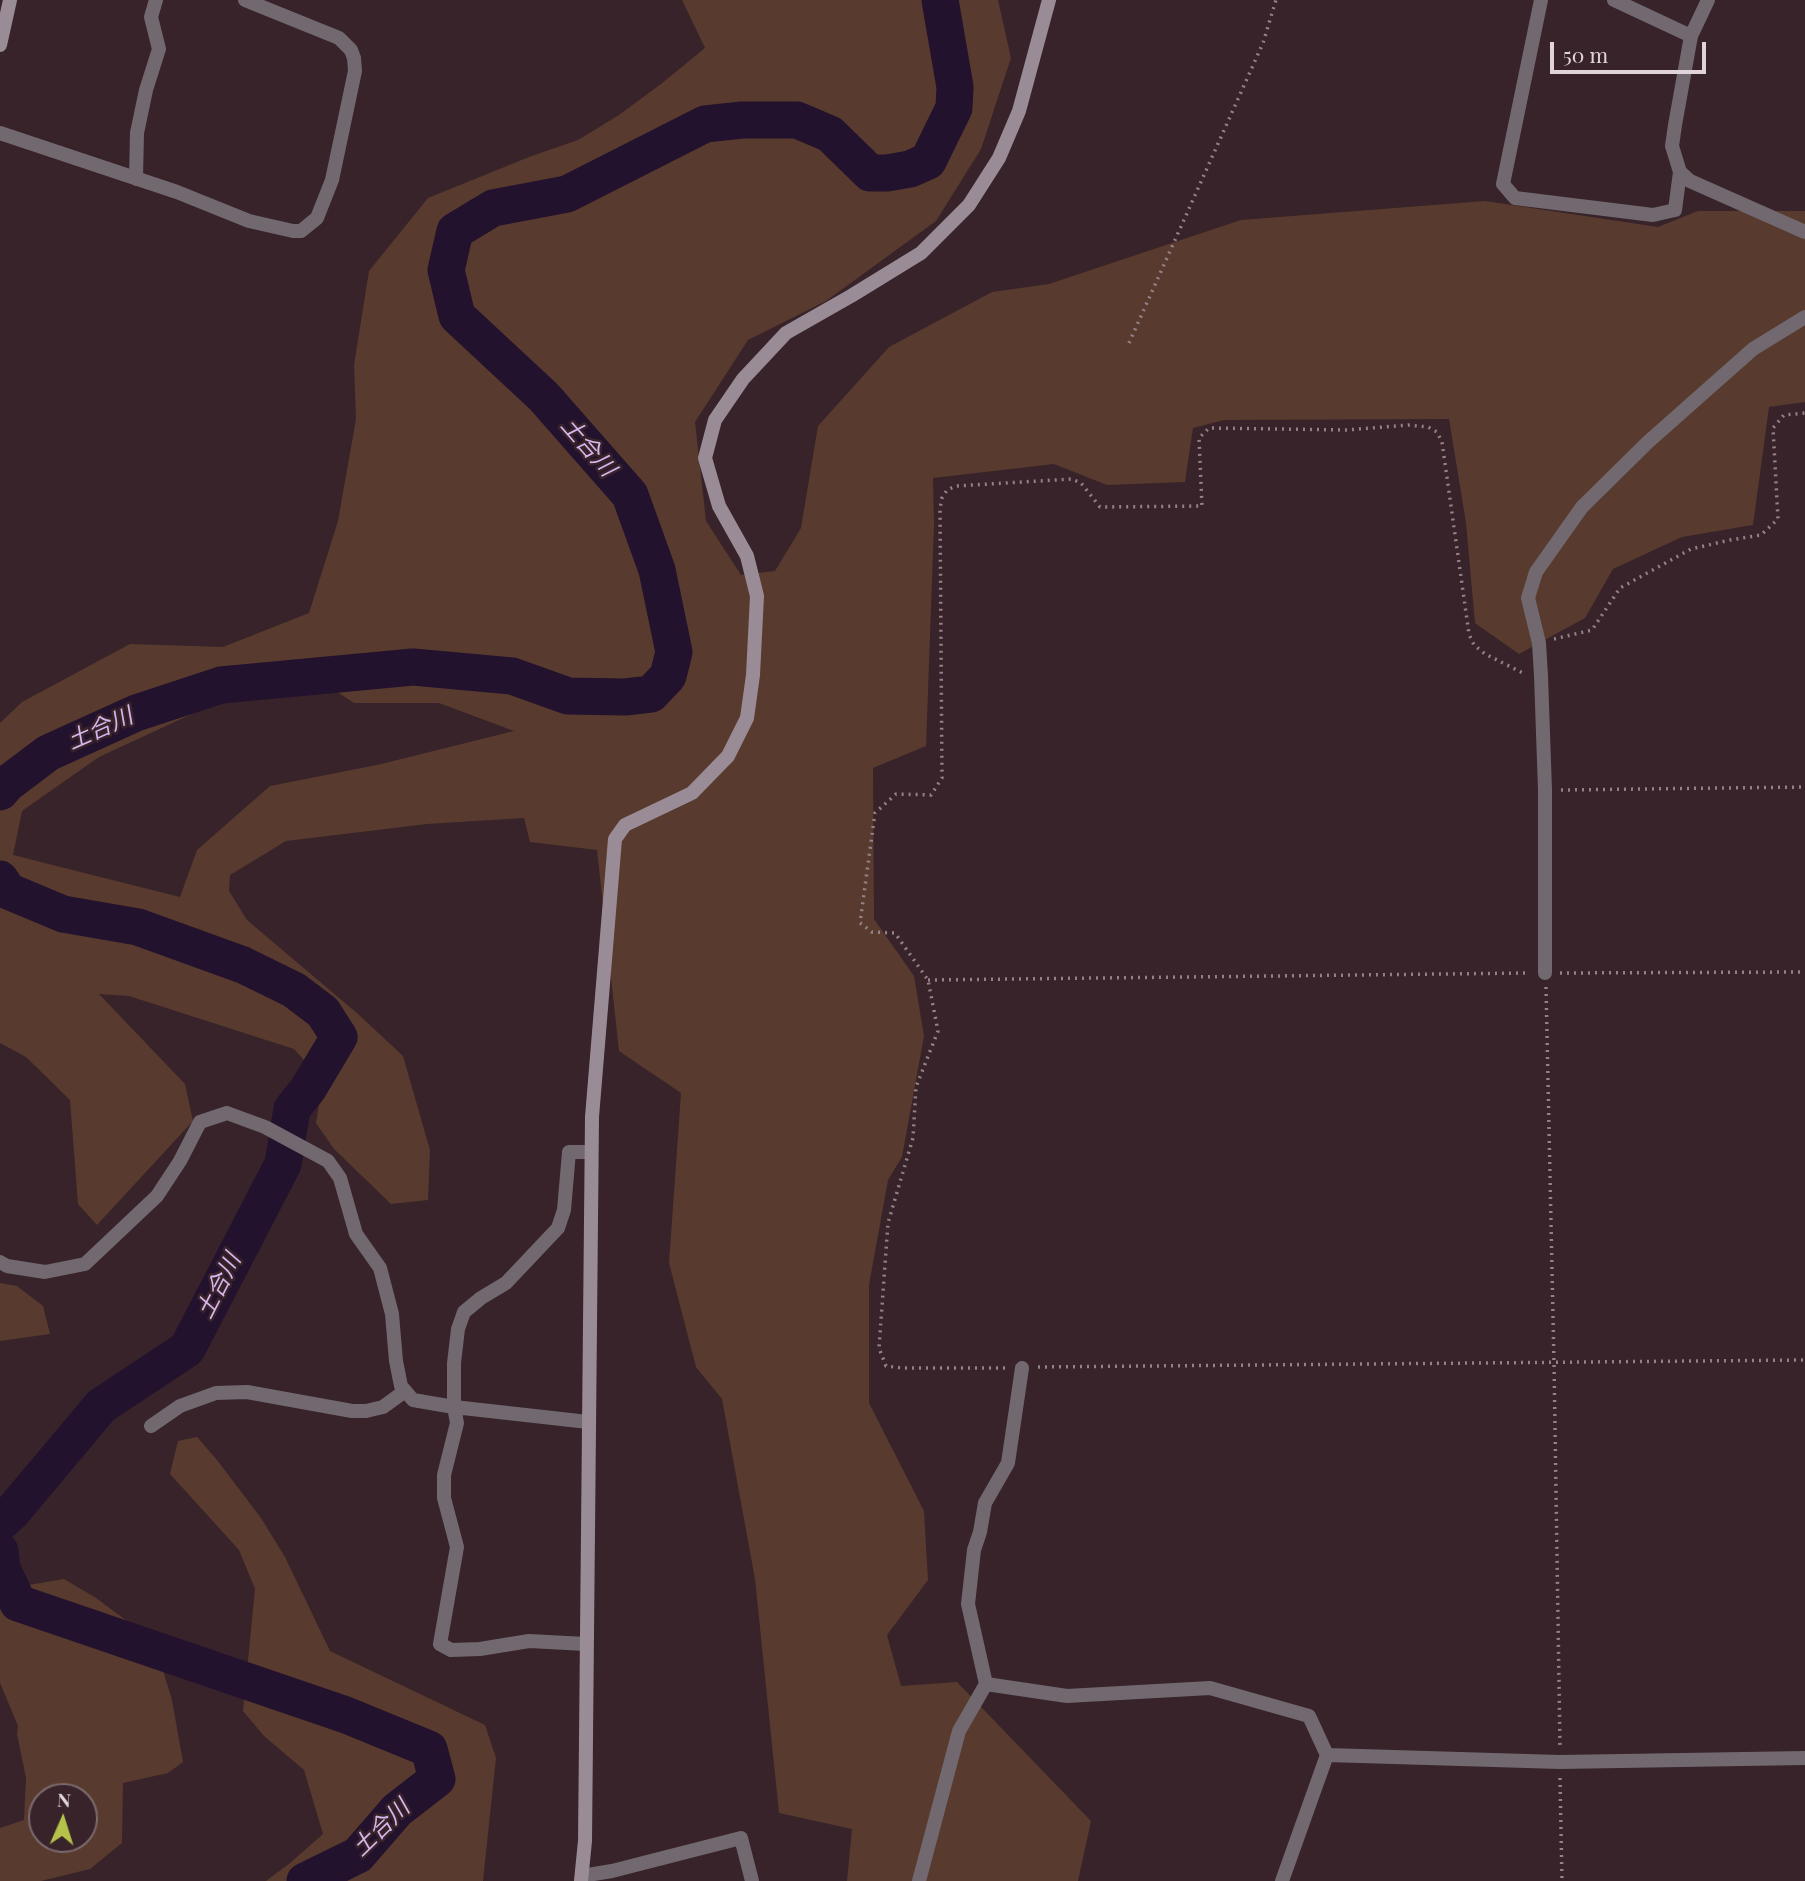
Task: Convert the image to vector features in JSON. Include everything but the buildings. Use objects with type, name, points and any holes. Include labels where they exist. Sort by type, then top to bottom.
[{"type":"street","points":[[0,45],[10,0]]},
{"type":"street","points":[[136,179],[137,134],[146,90],[159,49],[151,17],[156,0]]},
{"type":"street","points":[[0,133],[177,192],[249,221],[301,231],[317,218],[332,180],[355,71],[351,50],[340,38],[245,0]]},
{"type":"street","points":[[752,1881],[741,1838],[582,1878],[585,1841],[592,1116],[615,839],[625,825],[692,793],[728,756],[747,718],[753,675],[757,596],[747,556],[719,506],[705,458],[715,419],[743,379],[786,332],[921,253],[969,205],[999,158],[1019,111],[1049,0]]},
{"type":"street","points":[[1541,0],[1503,184],[1515,198],[1653,215],[1675,210],[1680,172],[1672,146],[1691,36],[1708,0]]},
{"type":"street","points":[[1614,0],[1691,36]]},
{"type":"street","points":[[1680,172],[1689,181],[1805,232]]},
{"type":"street","points":[[1545,973],[1545,790],[1541,676],[1539,643],[1528,598],[1536,572],[1582,507],[1648,442],[1753,349],[1805,317]]},
{"type":"street","points":[[0,1262],[7,1266],[45,1272],[85,1264],[157,1196],[180,1161],[200,1122],[227,1113],[265,1127],[328,1161],[340,1178],[356,1234],[380,1268],[392,1314],[401,1386],[413,1400],[589,1422]]},
{"type":"street","points":[[586,1644],[529,1641],[480,1649],[451,1650],[440,1644],[457,1547],[443,1498],[444,1475],[457,1423],[454,1407],[454,1363],[458,1329],[464,1312],[506,1283],[558,1228],[564,1210],[569,1152],[592,1152]]},
{"type":"street","points":[[919,1881],[959,1731],[986,1685],[968,1604],[974,1550],[985,1503],[1008,1463],[1022,1368]]},
{"type":"street","points":[[151,1426],[180,1406],[216,1392],[247,1392],[352,1411],[366,1411],[383,1407],[405,1391]]},
{"type":"street","points":[[986,1685],[1067,1696],[1210,1688],[1309,1716],[1327,1755],[1282,1881]]},
{"type":"street","points":[[1327,1755],[1560,1762],[1805,1758]]},
{"type":"path","points":[[1129,343],[1263,43],[1276,0]]},
{"type":"path","points":[[1539,643],[1592,630],[1620,588],[1691,549],[1761,535],[1778,519],[1773,428],[1784,415],[1805,413]]},
{"type":"path","points":[[1541,676],[1523,674],[1485,654],[1475,645],[1469,634],[1442,442],[1437,432],[1428,427],[1408,425],[1347,430],[1209,428],[1199,438],[1202,506],[1100,507],[1081,483],[1072,479],[956,486],[947,490],[940,508],[942,778],[931,795],[896,794],[875,813],[860,923],[872,932],[895,933],[928,980],[938,1031],[916,1087],[913,1138],[888,1223],[879,1348],[886,1366],[894,1367],[1805,1360]]},
{"type":"path","points":[[1545,790],[1805,788]]},
{"type":"path","points":[[928,980],[1805,972]]},
{"type":"path","points":[[1545,973],[1562,1881]]},
{"type":"shaded area","points":[[682,0],[998,0],[1011,58],[981,149],[936,221],[826,301],[748,340],[695,422],[706,521],[741,575],[775,571],[801,528],[818,426],[889,347],[992,292],[1049,284],[1241,220],[1485,201],[1658,227],[1698,211],[1805,211],[1805,402],[1769,407],[1753,525],[1682,537],[1613,569],[1585,618],[1519,654],[1475,623],[1466,523],[1449,419],[1224,420],[1193,428],[1185,482],[1107,485],[1054,464],[933,478],[934,525],[926,746],[873,768],[874,919],[914,976],[924,1036],[902,1157],[888,1180],[869,1285],[869,1403],[924,1511],[928,1580],[887,1635],[901,1686],[957,1682],[1091,1821],[1078,1881],[847,1881],[852,1829],[779,1813],[755,1579],[722,1399],[696,1367],[669,1263],[681,1093],[619,1051],[597,850],[530,842],[524,818],[427,824],[286,841],[230,875],[229,891],[247,920],[403,1056],[430,1150],[428,1200],[391,1204],[334,1149],[316,1123],[323,1081],[294,1049],[129,996],[99,994],[185,1084],[193,1121],[97,1225],[78,1204],[70,1100],[26,1057],[0,1043],[0,723],[22,702],[130,644],[223,647],[309,613],[338,521],[356,419],[354,365],[369,271],[428,198],[578,140],[619,115],[705,48]],"holes":[[[283,691],[336,691],[354,703],[439,703],[514,731],[377,765],[270,786],[197,850],[180,897],[13,855],[22,811],[99,757],[209,706]]]},
{"type":"shaded area","points":[[0,1283],[17,1286],[43,1306],[50,1334],[0,1341]]},
{"type":"shaded area","points":[[197,1437],[261,1518],[285,1557],[330,1651],[485,1725],[496,1758],[483,1881],[266,1881],[323,1834],[304,1770],[264,1736],[243,1711],[255,1589],[239,1550],[170,1474],[178,1441]]},
{"type":"shaded area","points":[[0,1550],[29,1585],[64,1579],[96,1598],[154,1641],[172,1700],[183,1762],[168,1773],[123,1783],[122,1843],[90,1869],[41,1881],[0,1881],[0,1828],[24,1820],[26,1778],[17,1734],[18,1726],[0,1683]]},
{"type":"waterway","name":"土合川","points":[[0,792],[48,753],[136,713],[221,685],[413,667],[512,676],[568,696],[625,697],[651,694],[668,676],[674,652],[657,570],[630,495],[544,397],[457,316],[446,270],[455,231],[493,208],[567,194],[705,124],[742,120],[797,120],[830,134],[870,173],[910,169],[928,161],[954,108],[955,87],[940,0]]},
{"type":"waterway","name":"土合川","points":[[0,879],[8,891],[63,914],[138,927],[243,965],[294,990],[323,1012],[339,1037],[308,1089],[292,1109],[283,1164],[187,1349],[101,1406],[0,1523]]},
{"type":"waterway","name":"土合川","points":[[0,1551],[2,1569],[18,1603],[346,1715],[429,1749],[437,1779],[397,1810],[358,1855],[305,1881]]}]
